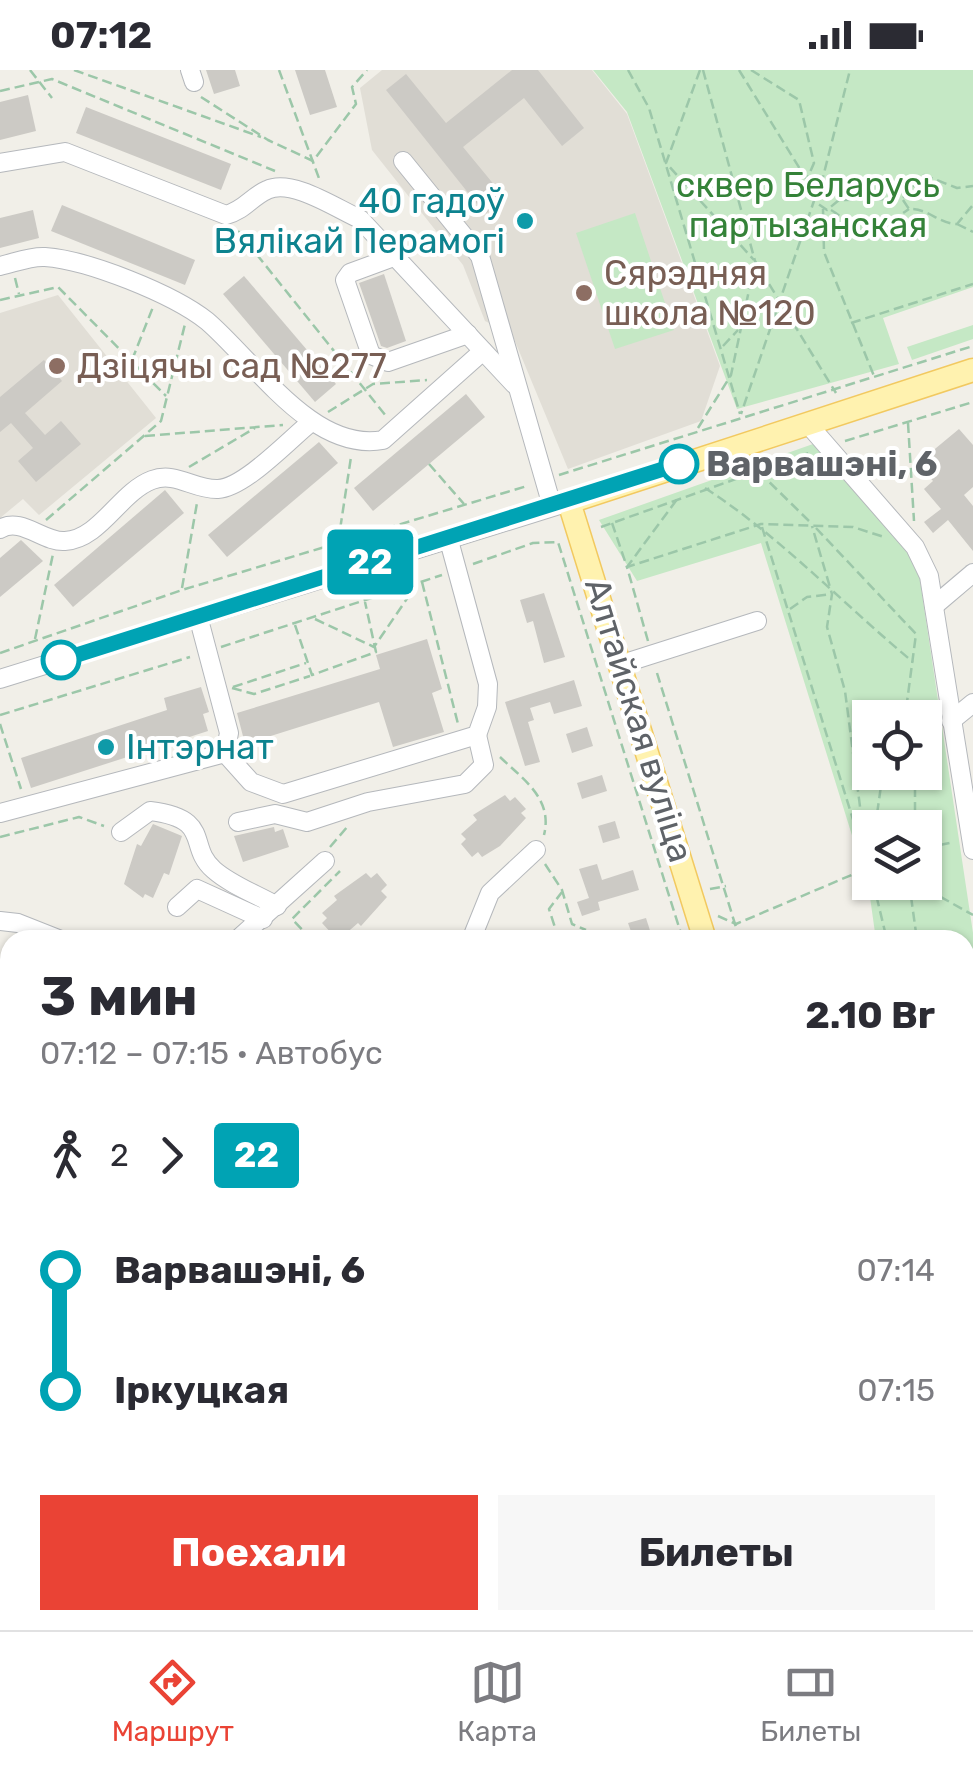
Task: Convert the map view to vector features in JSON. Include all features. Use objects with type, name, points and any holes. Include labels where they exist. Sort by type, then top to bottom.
[{"type":"main road","points":[[561,504],[973,370]]},
{"type":"main road","name":"Алтайская вуліца","points":[[561,504],[622,664],[703,930]]},
{"type":"street","points":[[0,162],[64,152],[226,215],[242,210],[274,187],[288,188],[328,205],[360,220],[514,384]]},
{"type":"street","points":[[0,680],[561,504],[514,384],[480,256],[403,162]]},
{"type":"street","points":[[396,256],[350,273],[345,280],[372,356],[388,362],[468,334]]},
{"type":"street","points":[[0,266],[40,257],[71,261],[158,294],[189,310],[254,364],[310,423],[354,441],[383,440],[484,350]]},
{"type":"street","points":[[0,529],[5,525],[56,539],[84,536],[133,490],[153,479],[172,476],[200,486],[234,487],[310,423]]},
{"type":"street","points":[[806,424],[915,547],[929,576],[972,841]]},
{"type":"street","points":[[225,753],[250,782],[283,794],[470,737],[487,707],[488,684],[448,538]]},
{"type":"street","points":[[934,606],[973,573]]},
{"type":"street","points":[[198,616],[229,733],[225,753]]},
{"type":"street","points":[[622,664],[757,621]]},
{"type":"street","points":[[951,721],[973,703]]},
{"type":"street","points":[[238,822],[275,814],[307,822],[368,802],[464,784],[484,764],[470,737]]},
{"type":"street","points":[[0,813],[225,753]]},
{"type":"street","points":[[121,832],[150,811],[175,814],[197,832],[211,869],[277,906]]},
{"type":"street","points":[[475,930],[490,893],[536,850]]},
{"type":"street","points":[[249,930],[326,858]]},
{"type":"street","points":[[177,906],[197,889],[262,919]]},
{"type":"street","points":[[0,921],[18,922],[37,930]]},
{"type":"path","points":[[30,70],[52,98]]},
{"type":"path","points":[[279,70],[328,205]]},
{"type":"path","points":[[314,161],[356,104],[352,87],[367,70]]},
{"type":"path","points":[[628,70],[649,108],[741,415]]},
{"type":"path","points":[[666,163],[702,70]]},
{"type":"path","points":[[702,70],[755,261],[837,396]]},
{"type":"path","points":[[739,70],[816,195],[822,209],[824,252],[874,377]]},
{"type":"path","points":[[751,70],[790,91],[805,112],[814,163],[806,180]]},
{"type":"path","points":[[741,415],[820,188],[850,70]]},
{"type":"path","points":[[77,71],[268,140],[314,161]]},
{"type":"path","points":[[192,76],[200,96],[268,140]]},
{"type":"path","points":[[0,91],[52,78],[290,178]]},
{"type":"path","points":[[666,163],[755,261]]},
{"type":"path","points":[[831,209],[839,200],[902,199],[924,176],[957,188],[973,186]]},
{"type":"path","points":[[820,188],[835,189],[839,200]]},
{"type":"path","points":[[902,199],[908,209]]},
{"type":"path","points":[[957,224],[973,205]]},
{"type":"path","points":[[822,209],[843,216],[856,235],[866,238],[908,209],[929,212],[973,232]]},
{"type":"path","points":[[226,215],[362,390],[398,427]]},
{"type":"path","points":[[697,430],[731,375],[755,261]]},
{"type":"path","points":[[851,322],[973,284]]},
{"type":"path","points":[[0,300],[58,287],[167,397]]},
{"type":"path","points":[[132,361],[158,294]]},
{"type":"path","points":[[33,531],[161,421],[189,310]]},
{"type":"path","points":[[722,347],[741,328]]},
{"type":"path","points":[[555,476],[741,415],[973,346]]},
{"type":"path","points":[[601,527],[827,446],[973,402]]},
{"type":"path","points":[[908,423],[915,547]]},
{"type":"path","points":[[172,476],[256,427]]},
{"type":"path","points":[[848,428],[851,440]]},
{"type":"path","points":[[338,545],[354,441]]},
{"type":"path","points":[[429,464],[465,505]]},
{"type":"path","points":[[758,471],[916,634],[907,700]]},
{"type":"path","points":[[0,653],[182,590],[534,483]]},
{"type":"path","points":[[182,590],[200,486]]},
{"type":"path","points":[[706,488],[761,524],[832,594],[914,663]]},
{"type":"path","points":[[627,567],[680,497]]},
{"type":"path","points":[[612,522],[738,930]]},
{"type":"path","points":[[761,524],[852,812]]},
{"type":"path","points":[[627,567],[761,524],[853,527],[884,537]]},
{"type":"path","points":[[812,524],[832,594],[827,626],[845,690],[862,810]]},
{"type":"path","points":[[35,641],[56,539]]},
{"type":"path","points":[[0,716],[314,618],[533,543],[558,542],[680,930]]},
{"type":"path","points":[[374,647],[420,582]]},
{"type":"path","points":[[420,582],[470,737],[540,796],[546,832],[536,850],[562,890],[572,924],[586,930]]},
{"type":"path","points":[[788,610],[807,597],[832,594]]},
{"type":"path","points":[[254,694],[376,652],[364,601]]},
{"type":"path","points":[[314,618],[374,647]]},
{"type":"path","points":[[295,624],[312,676]]},
{"type":"path","points":[[231,688],[307,662]]},
{"type":"path","points":[[0,724],[26,806]]},
{"type":"path","points":[[692,820],[702,816]]},
{"type":"path","points":[[0,837],[79,817],[121,832]]},
{"type":"path","points":[[303,930],[292,918],[341,872],[326,858],[351,823]]},
{"type":"path","points":[[942,845],[972,841]]},
{"type":"path","points":[[697,906],[736,924],[852,876]]},
{"type":"path","points":[[556,930],[549,909],[562,890]]},
{"type":"path","points":[[942,898],[973,915]]},
{"type":"path","points":[[877,900],[884,930]]},
{"type":"path","points":[[913,900],[916,930]]},
{"type":"shaded area","name":"Сярэдняя школа №120","points":[[382,70],[592,70],[627,114],[720,366],[701,421],[568,469],[512,334],[485,321],[463,265],[372,150],[360,88]]},
{"type":"shaded area","name":"Дзіцячы сад №277","points":[[58,295],[156,418],[39,515],[23,499],[0,518],[0,313]]},
{"type":"green space","name":"сквер Беларусь партызанская","points":[[593,70],[973,70],[973,287],[883,318],[899,364],[737,409],[627,112]]},
{"type":"green space","points":[[635,213],[674,330],[615,349],[576,233]]},
{"type":"green space","name":"сквер Беларусь партызанская","points":[[973,325],[973,339],[912,360],[907,347]]},
{"type":"green space","points":[[813,444],[915,547],[938,700],[852,700],[852,790],[942,790],[942,727],[973,930],[875,930],[870,900],[942,900],[942,810],[852,810],[852,835],[761,543],[637,581],[599,520]]},
{"type":"building","points":[[206,70],[235,70],[240,86],[214,94]]},
{"type":"building","points":[[295,70],[325,70],[337,107],[310,115]]},
{"type":"building","points":[[512,70],[538,70],[584,128],[562,146],[524,98],[463,147],[505,198],[485,214],[386,90],[406,74],[446,123]]},
{"type":"building","points":[[28,95],[36,131],[0,140],[0,102]]},
{"type":"building","points":[[86,107],[231,164],[221,190],[76,133]]},
{"type":"building","points":[[62,205],[195,260],[185,285],[51,231]]},
{"type":"building","points":[[33,210],[39,238],[0,248],[0,218]]},
{"type":"building","points":[[384,274],[406,341],[387,348],[381,346],[359,283]]},
{"type":"building","points":[[244,276],[336,384],[315,402],[223,294]]},
{"type":"building","points":[[44,360],[62,381],[25,413],[45,435],[61,421],[81,444],[36,482],[18,461],[33,448],[11,423],[0,432],[0,397]]},
{"type":"building","points":[[466,394],[485,417],[373,511],[354,488]]},
{"type":"building","points":[[959,429],[973,445],[973,487],[964,495],[973,506],[973,551],[948,520],[933,533],[924,522],[941,509],[924,489],[933,481],[918,463]]},
{"type":"building","points":[[319,442],[338,463],[227,557],[208,535]]},
{"type":"building","points":[[165,490],[184,513],[73,607],[54,585]]},
{"type":"building","points":[[21,540],[43,561],[0,597],[0,558]]},
{"type":"building","points":[[544,593],[565,657],[544,663],[533,621],[527,623],[520,600]]},
{"type":"building","points":[[427,639],[442,689],[432,693],[444,732],[393,747],[379,702],[245,744],[237,713],[380,669],[376,655]]},
{"type":"building","points":[[574,680],[582,706],[554,714],[550,702],[530,708],[534,720],[528,722],[540,762],[525,766],[505,702]]},
{"type":"building","name":"Інтэрнат","points":[[201,687],[209,712],[203,714],[208,731],[31,788],[21,758],[167,710],[164,698]]},
{"type":"building","points":[[587,727],[593,746],[572,753],[566,734]]},
{"type":"building","points":[[602,775],[607,791],[582,799],[577,783]]},
{"type":"building","points":[[505,795],[510,801],[515,797],[526,809],[521,813],[526,818],[500,846],[482,857],[478,852],[472,857],[461,844],[466,839],[461,834],[477,820],[473,815]]},
{"type":"building","points":[[615,821],[620,838],[603,843],[598,826]]},
{"type":"building","points":[[153,824],[182,836],[169,875],[164,873],[153,898],[145,894],[143,898],[124,884],[137,844],[141,846]]},
{"type":"building","points":[[274,827],[275,832],[283,829],[289,847],[243,862],[234,836]]},
{"type":"building","points":[[597,864],[602,880],[633,870],[639,890],[598,902],[600,910],[582,916],[577,902],[589,898],[579,869]]},
{"type":"building","points":[[366,873],[371,878],[377,873],[387,885],[381,891],[387,897],[361,926],[358,923],[350,930],[328,930],[322,923],[327,918],[322,913],[337,900],[334,896]]},
{"type":"building","points":[[646,918],[650,930],[630,930],[628,923]]},
{"type":"bus line","name":"22","points":[[61,660],[679,464]]},
{"type":"place","name":"40 гадоў Вялікай Перамогі","points":[[525,221]]},
{"type":"place","name":"Сярэдняя школа №120","points":[[584,293]]},
{"type":"place","name":"Дзіцячы сад №277","points":[[57,366]]},
{"type":"place","name":"Варвашэні, 6","points":[[679,464]]},
{"type":"place","name":"Інтэрнат","points":[[106,747]]}]
